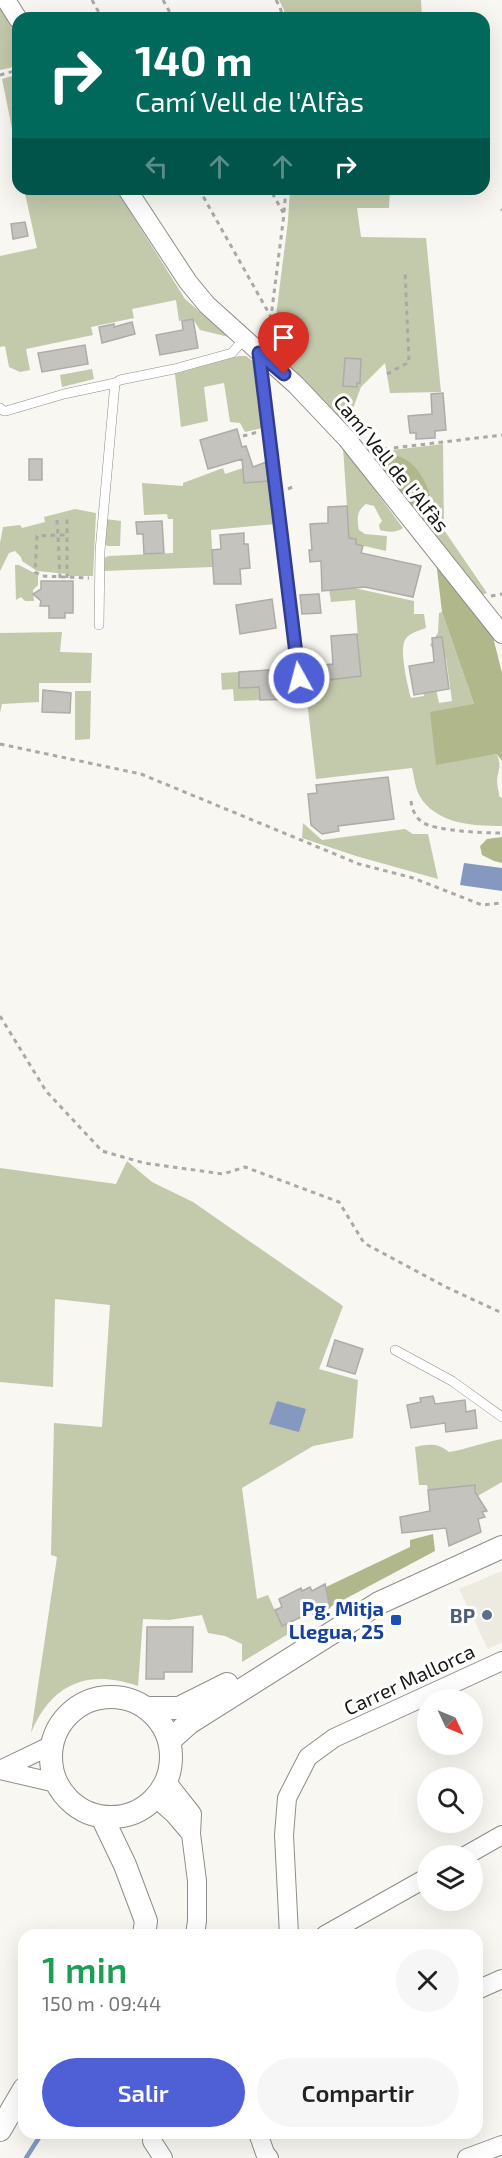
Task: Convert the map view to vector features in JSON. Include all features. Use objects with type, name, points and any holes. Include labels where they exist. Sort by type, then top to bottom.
[{"type":"street","name":"Camí Vell de l'Alfàs","points":[[131,195],[188,282],[207,304],[296,385],[347,439],[502,634]]},
{"type":"street","points":[[170,1741],[189,1723],[379,1603],[502,1547]]},
{"type":"street","points":[[147,1708],[179,1708],[340,1626]]},
{"type":"street","name":"Carrer Mallorca","points":[[289,1929],[285,1835],[287,1798],[308,1757],[334,1738],[502,1661]]},
{"type":"street","points":[[109,1696],[129,1699],[147,1708],[161,1722],[170,1741],[171,1761],[161,1789],[140,1810],[112,1817],[83,1811],[68,1799],[56,1783],[51,1764],[52,1744],[59,1726],[72,1711],[89,1701],[109,1696]]},
{"type":"street","points":[[0,1770],[52,1744]]},
{"type":"street","points":[[0,1770],[56,1783]]},
{"type":"street","points":[[161,1789],[174,1814],[191,1834],[197,1881],[196,1929]]},
{"type":"street","points":[[112,1817],[125,1864],[146,1921],[145,1929]]},
{"type":"street","points":[[483,1846],[502,1835]]},
{"type":"street","points":[[336,1929],[417,1883]]},
{"type":"street","points":[[483,1987],[502,1979]]},
{"type":"street","points":[[0,2130],[18,2099]]},
{"type":"street","points":[[152,2139],[163,2158]]},
{"type":"street","points":[[260,2139],[269,2158]]},
{"type":"street","points":[[467,2158],[502,2145]]},
{"type":"lane","points":[[0,408],[4,411],[232,353],[244,339]]},
{"type":"lane","points":[[259,353],[299,678]]},
{"type":"lane","points":[[99,625],[100,551],[115,383]]},
{"type":"lane","points":[[395,1350],[452,1382],[502,1417]]},
{"type":"path","points":[[201,195],[271,317],[286,195]]},
{"type":"path","points":[[273,195],[284,214]]},
{"type":"path","points":[[387,374],[409,362],[405,271]]},
{"type":"path","points":[[370,447],[374,450],[502,435]]},
{"type":"path","points":[[67,519],[67,578]]},
{"type":"path","points":[[57,520],[60,578]]},
{"type":"path","points":[[67,535],[38,536],[35,572],[42,576],[60,578],[99,578]]},
{"type":"path","points":[[0,744],[141,774],[359,864],[413,878],[482,905],[502,903]]},
{"type":"path","points":[[411,801],[413,812],[422,823],[440,828],[502,833]]},
{"type":"path","points":[[0,1016],[46,1091],[102,1151],[144,1162],[223,1174],[245,1167],[339,1202],[364,1243],[446,1287],[502,1313]]},
{"type":"shaded area","name":"BP","points":[[502,1571],[502,1642],[488,1649],[459,1589]]},
{"type":"green space","points":[[279,0],[421,0],[422,12],[284,12]]},
{"type":"green space","points":[[0,6],[12,24],[12,67],[0,70]]},
{"type":"green space","points":[[12,76],[12,128],[2,79]]},
{"type":"green space","points":[[25,195],[120,195],[185,299],[229,337],[200,330],[193,319],[179,321],[176,300],[132,309],[134,318],[91,327],[93,335],[26,349],[30,370],[20,372],[9,367],[5,346],[0,347],[0,256],[37,248]]},
{"type":"green space","points":[[290,195],[390,195],[389,208],[357,208],[361,237],[426,238],[441,392],[390,393],[385,363],[361,387],[346,427],[262,347],[282,334],[276,316]]},
{"type":"green space","points":[[246,356],[253,361],[262,428],[245,432],[240,423],[230,422],[224,383],[204,387],[208,421],[181,427],[175,374]]},
{"type":"green space","points":[[92,369],[94,379],[62,387],[60,375]]},
{"type":"green space","points":[[443,444],[444,530],[487,593],[479,596],[368,456],[392,450]]},
{"type":"green space","points":[[343,447],[403,528],[392,532],[380,530],[379,525],[382,521],[374,506],[366,504],[360,509],[359,530],[365,534],[387,536],[386,551],[356,544],[356,539],[349,538]]},
{"type":"green space","points":[[389,454],[406,459],[423,479],[432,505],[429,524],[420,520],[406,496],[387,476],[378,459]]},
{"type":"green space","points":[[223,468],[225,474],[243,468],[244,483],[269,481],[275,524],[211,530],[213,567],[103,571],[103,558],[109,556],[173,553],[173,519],[168,519],[167,514],[144,515],[142,483],[183,486],[183,483]]},
{"type":"green space","points":[[75,509],[96,513],[93,576],[68,576],[68,574],[37,571],[22,561],[15,551],[9,553],[0,571],[0,543],[3,527],[20,525],[22,528],[45,522],[44,517]]},
{"type":"green space","points":[[106,519],[121,521],[120,546],[108,546],[103,543]]},
{"type":"green space","points":[[436,561],[492,633],[502,673],[502,761],[497,754],[436,765],[430,712],[474,704],[442,612]]},
{"type":"green space","points":[[15,565],[38,575],[38,585],[33,590],[34,601],[25,601],[21,597],[16,600]]},
{"type":"green space","points":[[354,588],[414,601],[414,614],[424,614],[426,628],[414,632],[403,645],[411,698],[424,696],[423,691],[436,689],[439,703],[452,701],[446,658],[436,653],[430,645],[438,633],[439,613],[442,612],[474,704],[436,764],[497,754],[499,766],[497,783],[499,796],[502,798],[502,826],[467,824],[445,818],[435,812],[419,795],[412,768],[316,779],[305,683],[361,675],[355,600],[331,602],[329,590]]},
{"type":"green space","points":[[62,632],[60,652],[92,653],[91,683],[39,683],[39,702],[2,704],[0,713],[0,633]]},
{"type":"green space","points":[[239,672],[240,687],[259,687],[260,700],[234,701],[233,689],[222,690],[221,673]]},
{"type":"green space","points":[[75,691],[91,691],[90,739],[75,740]]},
{"type":"green space","points":[[303,823],[322,840],[405,829],[413,834],[428,834],[438,879],[302,838]]},
{"type":"green space","points":[[502,837],[502,863],[482,855],[480,846],[487,839]]},
{"type":"green space","points":[[127,1161],[152,1182],[193,1202],[343,1306],[319,1369],[358,1380],[353,1438],[313,1446],[242,1488],[257,1599],[268,1595],[282,1626],[289,1623],[293,1631],[242,1662],[242,1644],[225,1636],[208,1633],[202,1615],[169,1620],[143,1619],[138,1686],[103,1679],[74,1684],[50,1702],[31,1733],[57,1557],[51,1555],[54,1423],[102,1427],[110,1305],[55,1299],[53,1387],[0,1382],[0,1168],[116,1184]]},
{"type":"green space","points":[[502,1439],[502,1482],[476,1497],[475,1486],[428,1491],[427,1485],[419,1485],[415,1447],[433,1445],[449,1452]]},
{"type":"green space","points":[[433,1534],[435,1551],[330,1607],[326,1587],[410,1547],[410,1540]]},
{"type":"water","points":[[464,863],[502,868],[502,891],[460,885]]},
{"type":"water","points":[[277,1401],[306,1409],[299,1432],[269,1424]]},
{"type":"building","points":[[25,222],[28,236],[13,239],[11,224]]},
{"type":"building","points":[[193,319],[198,348],[160,355],[156,335],[183,330],[182,321]]},
{"type":"building","points":[[132,322],[135,334],[102,343],[99,327],[114,324],[114,327]]},
{"type":"building","points":[[85,345],[88,364],[42,372],[38,353]]},
{"type":"building","points":[[345,358],[361,359],[360,383],[357,383],[357,387],[343,386]]},
{"type":"building","points":[[443,393],[446,430],[435,431],[435,438],[416,439],[416,433],[410,433],[408,416],[432,414],[431,394]]},
{"type":"building","points":[[237,429],[242,447],[246,446],[253,467],[266,462],[268,481],[244,483],[242,459],[208,469],[200,440]]},
{"type":"building","points":[[29,459],[42,459],[42,480],[29,480]]},
{"type":"building","points":[[347,506],[349,538],[356,539],[356,544],[363,546],[361,553],[421,566],[413,597],[365,587],[322,591],[321,561],[310,562],[309,550],[312,550],[310,524],[328,523],[328,507]]},
{"type":"building","points":[[162,521],[164,553],[144,554],[143,534],[137,534],[136,522]]},
{"type":"building","points":[[244,533],[244,544],[248,544],[250,568],[240,569],[241,584],[214,584],[212,550],[221,549],[220,535]]},
{"type":"building","points":[[41,581],[73,581],[73,613],[65,613],[65,618],[49,618],[49,606],[40,606],[41,601],[33,594],[41,589]]},
{"type":"building","points":[[319,594],[321,613],[302,614],[300,595]]},
{"type":"building","points":[[272,599],[276,628],[240,634],[236,605]]},
{"type":"building","points":[[357,634],[361,676],[304,683],[306,678],[304,667],[333,664],[331,636]]},
{"type":"building","points":[[442,637],[449,689],[414,695],[409,666],[434,662],[432,638]]},
{"type":"building","points":[[281,669],[281,671],[291,670],[297,699],[260,700],[259,687],[239,688],[239,672]]},
{"type":"building","points":[[43,690],[71,693],[70,713],[42,712]]},
{"type":"building","points":[[388,777],[394,819],[338,826],[339,831],[322,834],[311,825],[308,794],[317,793],[316,785]]},
{"type":"building","points":[[335,1340],[363,1349],[355,1374],[327,1366]]},
{"type":"building","points":[[433,1396],[435,1404],[465,1400],[466,1412],[475,1410],[477,1428],[446,1432],[445,1423],[411,1428],[407,1405],[421,1402],[420,1398]]},
{"type":"building","points":[[475,1485],[475,1492],[487,1511],[482,1512],[485,1517],[478,1519],[481,1532],[449,1546],[446,1528],[402,1533],[400,1517],[430,1511],[428,1490]]},
{"type":"building","points":[[325,1584],[330,1607],[314,1618],[312,1612],[282,1626],[275,1610],[282,1607],[279,1599],[301,1588],[302,1591],[310,1587],[312,1591]]},
{"type":"building","points":[[147,1627],[193,1627],[192,1672],[164,1672],[164,1679],[146,1679]]},
{"type":"waterway","points":[[26,2158],[38,2139]]},
{"type":"place","name":"BP","points":[[487,1615]]},
{"type":"place","name":"Pg. Mitja Llegua, 25","points":[[396,1620]]},
{"type":"route","points":[[284,374],[259,353],[299,678]]}]
